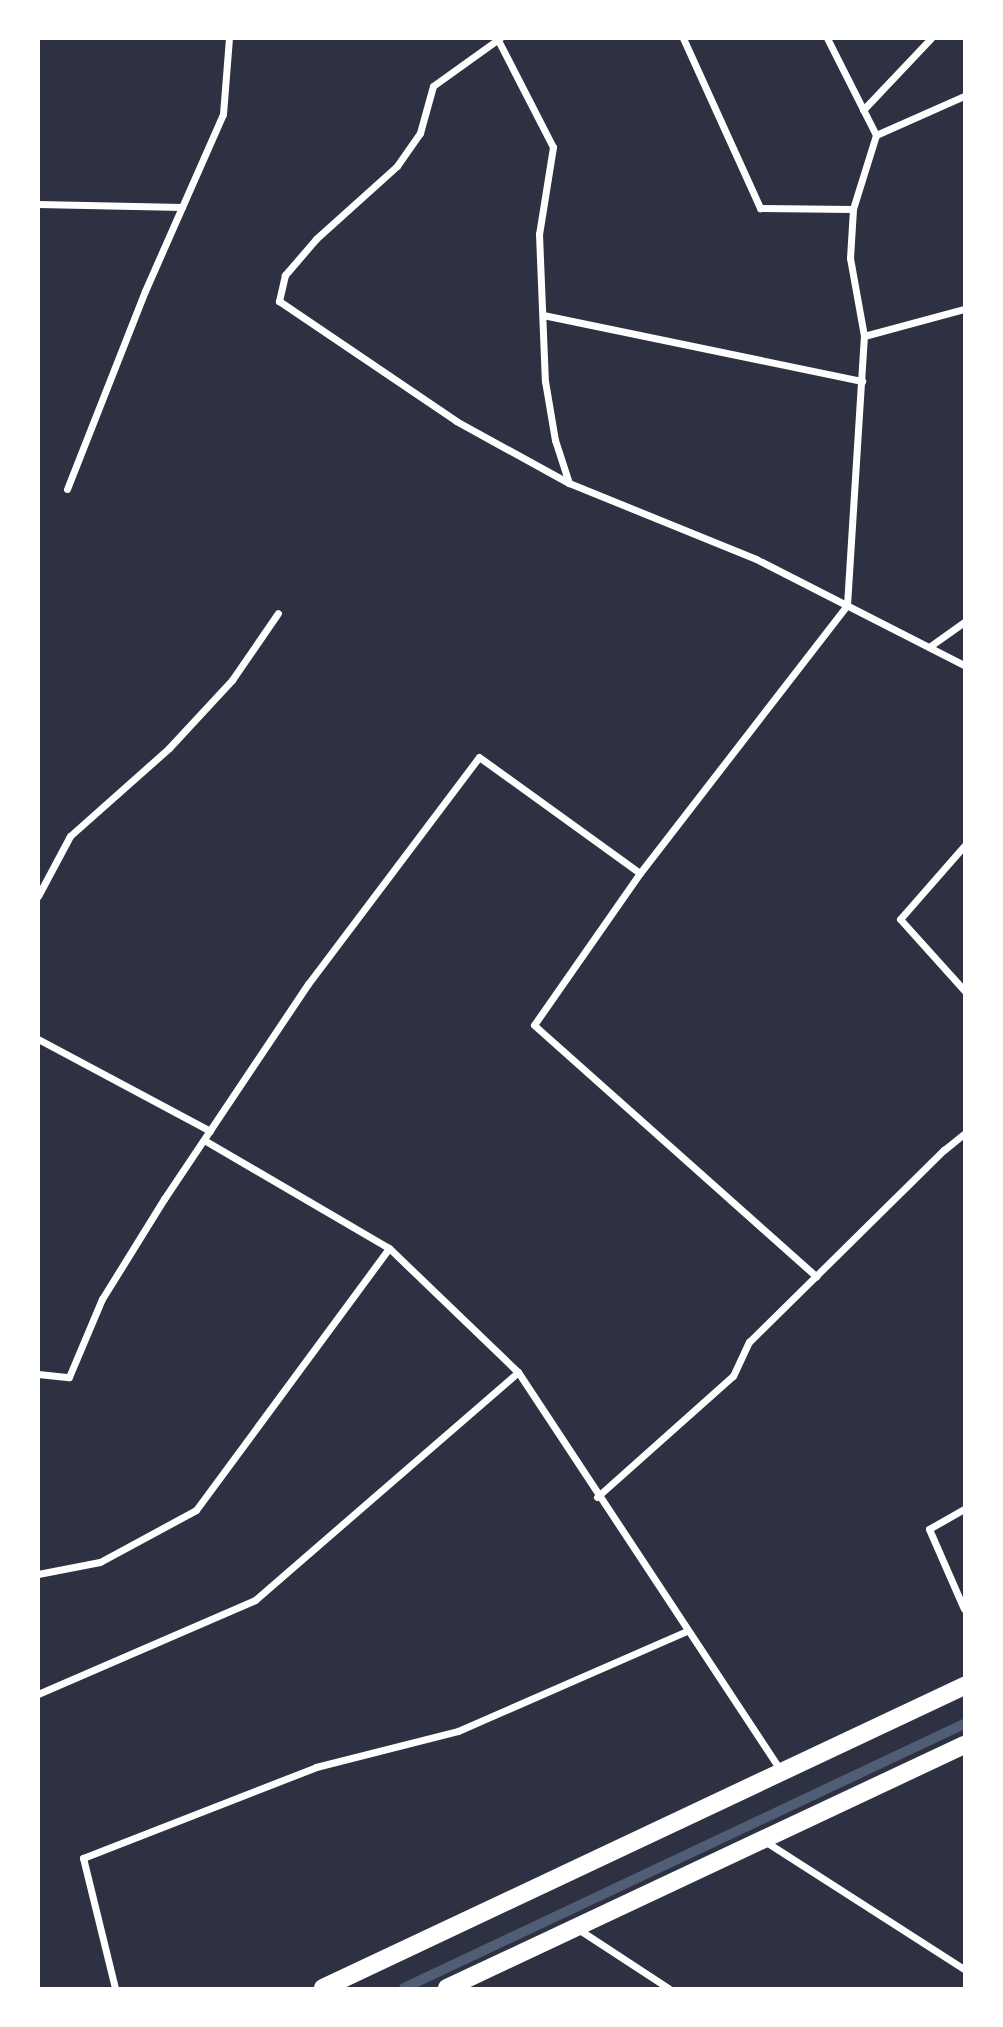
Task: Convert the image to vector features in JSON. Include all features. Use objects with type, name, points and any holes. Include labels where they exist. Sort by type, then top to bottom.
[{"type":"main road","points":[[323,1989],[964,1686]]},
{"type":"main road","points":[[447,1989],[964,1745]]},
{"type":"street","points":[[67,489],[182,207],[223,114],[229,38]]},
{"type":"street","points":[[683,38],[760,208],[853,209]]},
{"type":"street","points":[[816,1276],[534,1025],[640,873],[846,605],[864,336],[850,258],[853,209],[876,135],[827,38]]},
{"type":"street","points":[[863,110],[931,38]]},
{"type":"street","points":[[569,483],[555,440],[545,381],[539,234],[553,146],[499,39],[433,86],[420,133],[397,166],[316,239],[285,275],[279,301],[456,421],[569,483],[755,559],[964,665]]},
{"type":"street","points":[[876,135],[964,96]]},
{"type":"street","points":[[38,204],[182,207]]},
{"type":"street","points":[[864,336],[964,309]]},
{"type":"street","points":[[543,315],[862,381]]},
{"type":"street","points":[[38,895],[70,836],[169,748],[223,690],[278,613]]},
{"type":"street","points":[[929,647],[964,622]]},
{"type":"street","points":[[38,1374],[69,1377],[102,1299],[204,1140],[308,984],[480,757],[640,873]]},
{"type":"street","points":[[964,846],[900,919],[964,990]]},
{"type":"street","points":[[38,1039],[210,1131]]},
{"type":"street","points":[[597,1497],[733,1376],[749,1342],[964,1135]]},
{"type":"street","points":[[204,1140],[389,1248],[518,1372],[597,1497],[782,1773]]},
{"type":"street","points":[[38,1574],[100,1562],[196,1510],[389,1248]]},
{"type":"street","points":[[38,1694],[255,1600],[518,1372]]},
{"type":"street","points":[[964,1509],[929,1529],[964,1609]]},
{"type":"street","points":[[115,1989],[83,1858],[316,1767],[458,1731],[687,1631]]},
{"type":"street","points":[[762,1840],[964,1969]]},
{"type":"street","points":[[576,1928],[668,1989]]},
{"type":"waterway","points":[[404,1988],[964,1724]]}]
